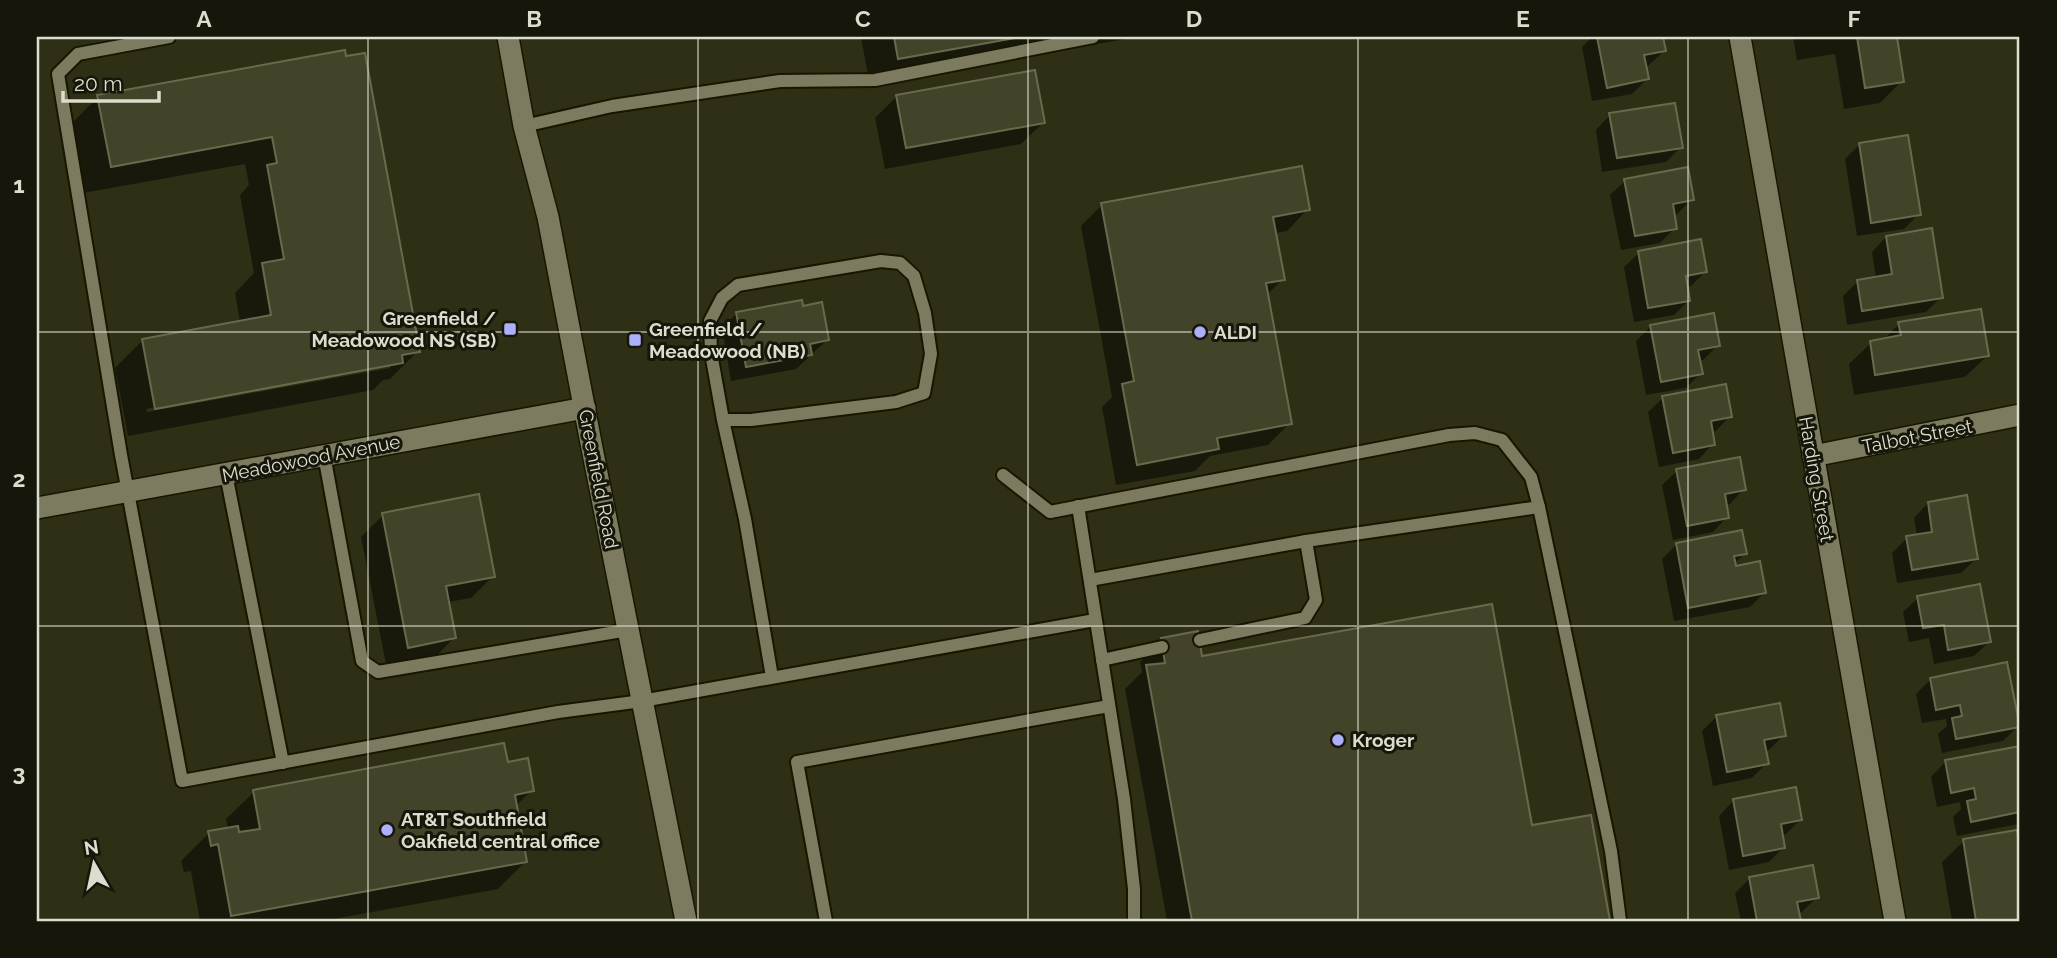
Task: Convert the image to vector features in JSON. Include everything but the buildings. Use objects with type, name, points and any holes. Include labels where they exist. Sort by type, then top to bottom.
[{"type":"street","name":"Greenfield Road","points":[[508,37],[524,126],[548,217],[685,921]]},
{"type":"street","name":"Harding Street","points":[[1740,37],[1895,921]]},
{"type":"street","name":"Meadowood Avenue","points":[[37,508],[585,408]]},
{"type":"street","name":"Talbot Street","points":[[1814,456],[2020,415]]},
{"type":"lane","points":[[169,37],[78,54],[58,75],[128,492],[182,781],[558,712],[642,701],[1095,620]]},
{"type":"lane","points":[[524,126],[612,106],[780,81],[875,80],[1093,37]]},
{"type":"lane","points":[[723,420],[751,420],[895,402],[924,393],[931,354],[925,313],[914,276],[900,263],[881,261],[738,285],[722,298],[710,321],[711,354],[723,420],[745,519],[772,677]]},
{"type":"lane","points":[[1003,475],[1050,512],[1449,435],[1475,433],[1502,440],[1531,477],[1539,507],[1611,850],[1620,921]]},
{"type":"lane","points":[[324,455],[362,661],[378,673],[628,630]]},
{"type":"lane","points":[[226,474],[283,763]]},
{"type":"lane","points":[[1078,506],[1124,799],[1134,889],[1134,921]]},
{"type":"lane","points":[[1090,580],[1306,541],[1539,507]]},
{"type":"lane","points":[[1199,640],[1305,618],[1316,600],[1306,541]]},
{"type":"lane","points":[[1102,660],[1162,647]]},
{"type":"lane","points":[[827,921],[797,762],[1110,706]]},
{"type":"place","name":"Greenfield / Meadowood NS (SB)","points":[[510,329]]},
{"type":"place","name":"ALDI","points":[[1200,332]]},
{"type":"place","name":"Greenfield / Meadowood (NB)","points":[[635,340]]},
{"type":"place","name":"Kroger","points":[[1338,740]]},
{"type":"place","name":"AT&T Southfield Oakfield central office","points":[[387,830]]}]
